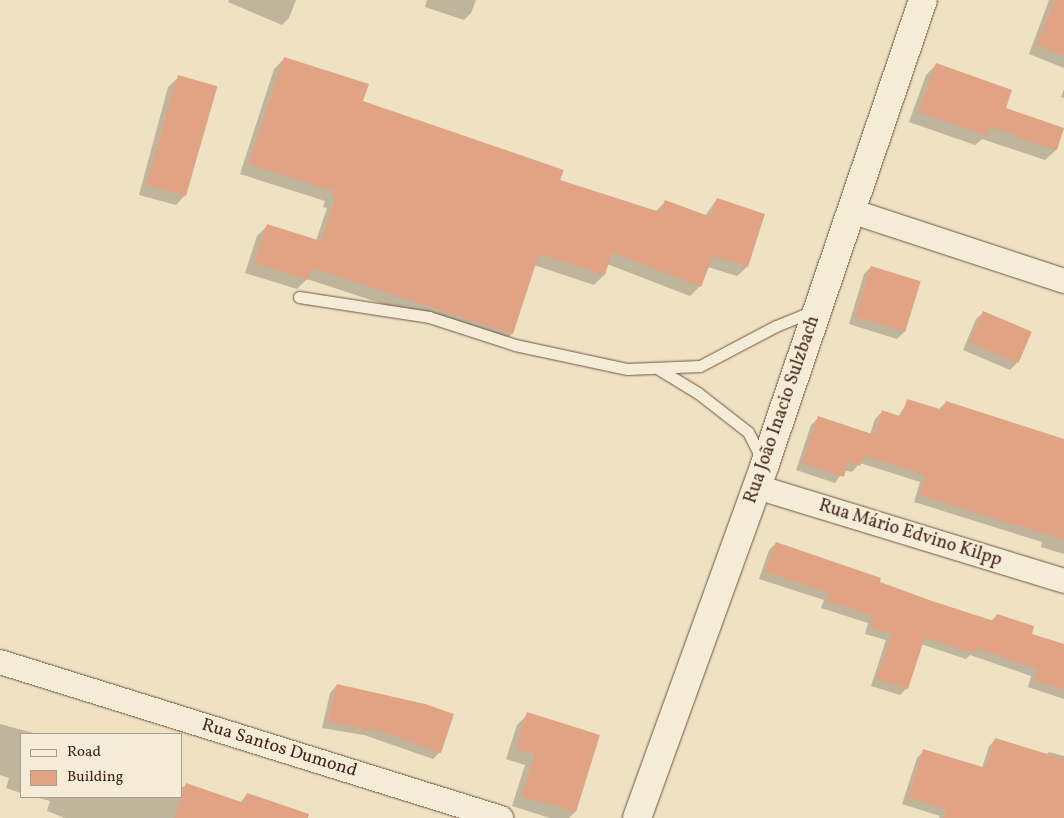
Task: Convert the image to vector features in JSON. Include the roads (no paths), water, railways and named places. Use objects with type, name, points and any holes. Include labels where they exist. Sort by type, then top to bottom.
[{"type":"street","name":"Rua João Inacio Sulzbach","points":[[637,818],[761,475],[924,0]]},
{"type":"street","points":[[851,211],[1064,281]]},
{"type":"street","name":"Rua Mário Edvino Kilpp","points":[[761,475],[1064,581]]},
{"type":"street","name":"Rua Santos Dumond","points":[[0,662],[500,818]]},
{"type":"lane","points":[[299,297],[430,317],[515,345],[627,370],[700,366],[776,326],[817,310]]},
{"type":"lane","points":[[656,368],[698,393],[748,432],[761,475]]}]
